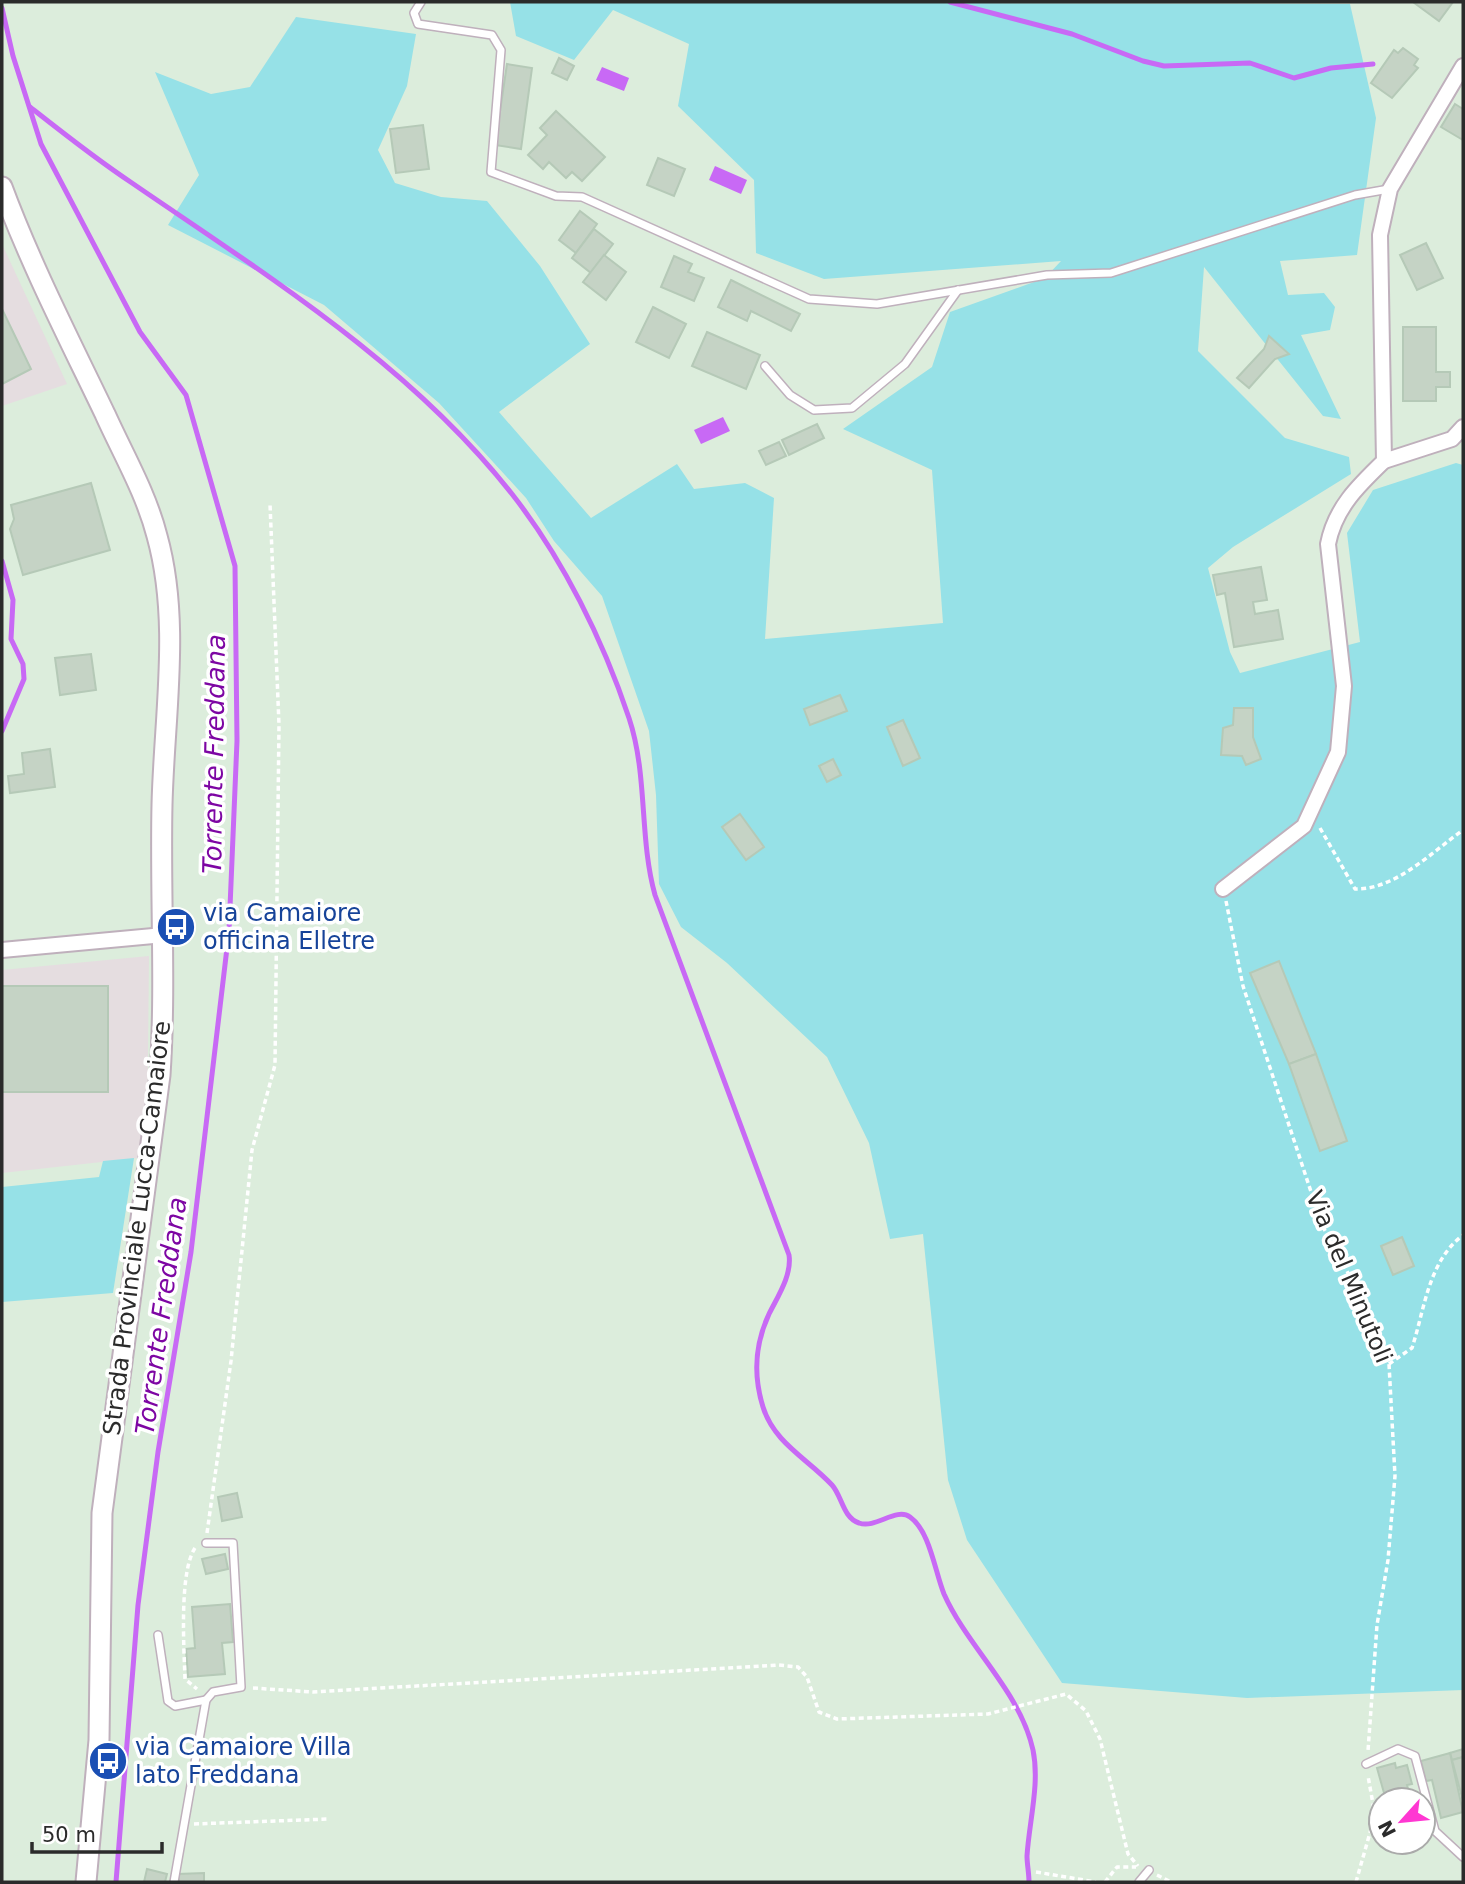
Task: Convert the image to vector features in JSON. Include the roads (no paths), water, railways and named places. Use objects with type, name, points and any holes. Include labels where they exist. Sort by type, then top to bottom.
[{"type":"main road","name":"Strada Provinciale Lucca-Camaiore","points":[[2,187],[38,274],[138,484],[156,532],[167,574],[169,683],[162,805],[164,935],[160,1076],[102,1513],[99,1740],[86,1882]]},
{"type":"street","points":[[1384,461],[1380,235],[1390,189],[1463,66]]},
{"type":"street","points":[[1223,889],[1304,826],[1312,814],[1338,752],[1344,686],[1328,544],[1331,527],[1343,504],[1384,461],[1452,439],[1463,427]]},
{"type":"street","points":[[2,950],[164,935]]},
{"type":"lane","points":[[421,2],[414,13],[418,24],[492,35],[500,50],[491,172],[556,196],[582,197],[808,299],[877,304],[1047,275],[1111,273],[1355,195],[1390,189]]},
{"type":"lane","points":[[765,366],[790,395],[814,411],[852,408],[905,364],[958,290]]},
{"type":"lane","points":[[174,1882],[206,1700],[213,1692],[241,1687],[233,1543],[206,1543]]},
{"type":"lane","points":[[158,1635],[168,1702],[175,1706],[206,1700]]},
{"type":"lane","points":[[1366,1764],[1398,1749],[1415,1756],[1435,1831],[1463,1857]]},
{"type":"lane","points":[[1139,1882],[1149,1870]]},
{"type":"waterway","points":[[950,2],[1072,34],[1143,61],[1164,66],[1250,63],[1294,78],[1331,68],[1373,64]]},
{"type":"waterway","name":"Torrente Freddana","points":[[2,8],[13,56],[41,144],[140,332],[186,395],[235,566],[237,741],[229,931],[191,1252],[158,1452],[138,1605],[116,1882]]},
{"type":"waterway","points":[[30,107],[106,165],[334,324],[382,363],[472,447],[531,519],[565,573],[607,659],[629,718],[639,762],[647,851],[655,895],[789,1255],[786,1278],[764,1325],[758,1348],[758,1383],[763,1407],[768,1420],[783,1441],[832,1485],[849,1517],[865,1524],[904,1515],[917,1523],[954,1614],[1017,1708],[1033,1750],[1035,1776],[1027,1856],[1029,1882]]},
{"type":"waterway","points":[[2,561],[13,600],[11,639],[23,664],[24,679],[2,731]]},
{"type":"place","name":"via Camaiore officina Elletre","points":[[176,927]]},
{"type":"place","name":"via Camaiore Villa lato Freddana","points":[[108,1761]]}]
